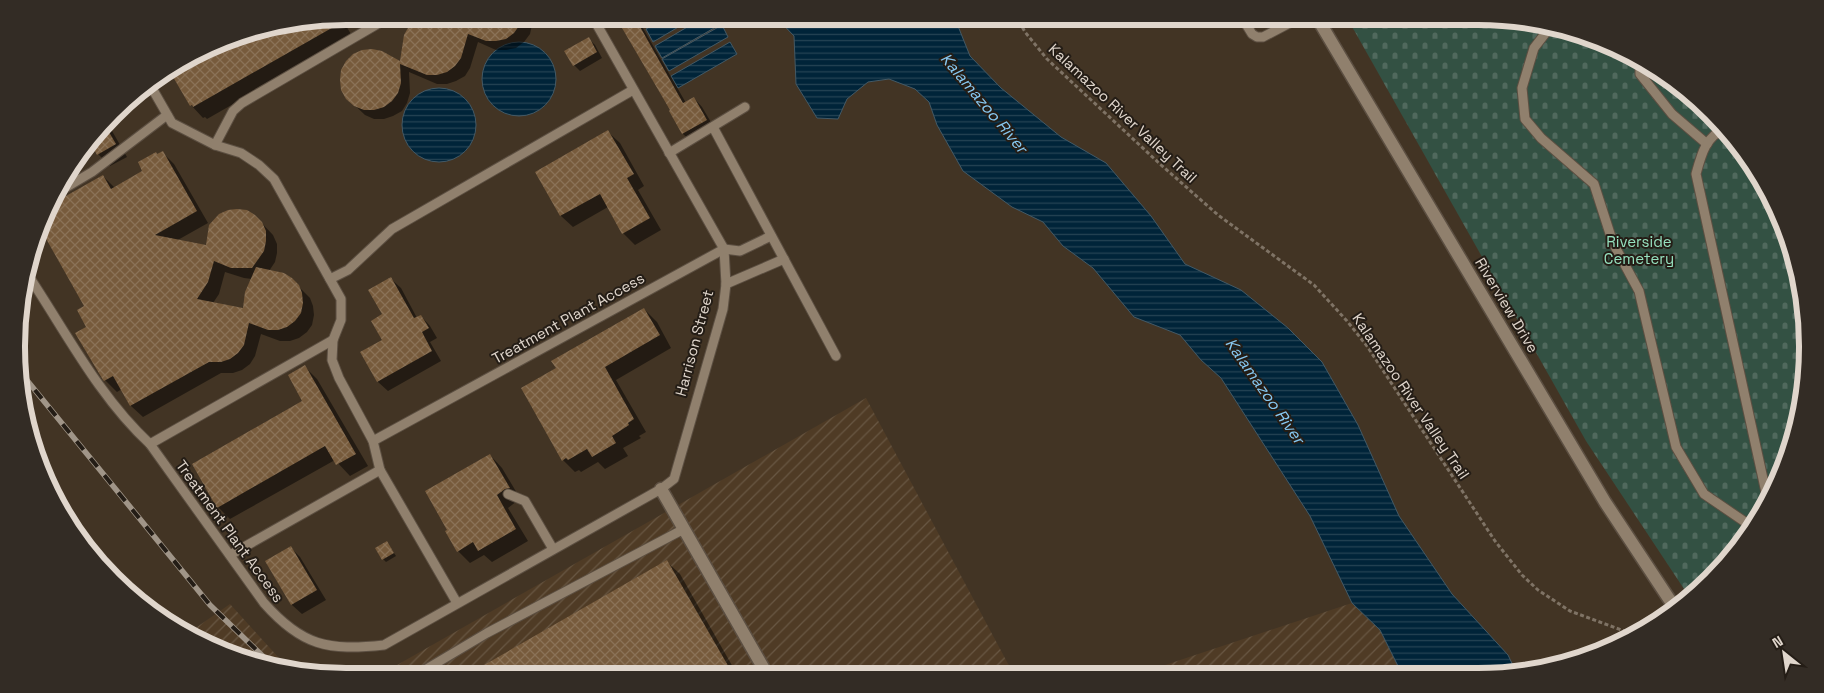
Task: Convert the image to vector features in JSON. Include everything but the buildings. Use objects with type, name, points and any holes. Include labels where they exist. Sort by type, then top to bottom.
[{"type":"street","name":"Riverview Drive","points":[[1321,25],[1605,502],[1672,603]]},
{"type":"street","points":[[661,489],[763,668]]},
{"type":"lane","points":[[215,145],[232,111],[242,103],[376,25]]},
{"type":"lane","name":"Harrison Street","points":[[597,25],[632,90],[724,249],[726,284],[723,309],[674,479],[661,489]]},
{"type":"lane","points":[[1246,25],[1252,34],[1257,37],[1263,37],[1286,25]]},
{"type":"lane","points":[[1546,32],[1534,48],[1522,88],[1525,119],[1541,138],[1594,184],[1613,243],[1639,291],[1676,447],[1704,494],[1746,523]]},
{"type":"lane","points":[[1640,69],[1640,74],[1672,114],[1707,144]]},
{"type":"lane","points":[[153,90],[172,123],[215,145],[241,153],[274,178],[341,299],[341,320],[333,340],[332,360],[339,378],[373,441],[380,470],[457,603]]},
{"type":"lane","points":[[330,279],[348,270],[392,230],[632,90]]},
{"type":"lane","points":[[669,153],[745,107]]},
{"type":"lane","points":[[68,186],[92,172],[167,115]]},
{"type":"lane","points":[[713,127],[836,356]]},
{"type":"lane","points":[[1716,132],[1702,151],[1696,174],[1766,490]]},
{"type":"lane","points":[[724,249],[740,252],[771,236]]},
{"type":"lane","name":"Treatment Plant Access","points":[[373,441],[724,249]]},
{"type":"lane","points":[[726,284],[784,259]]},
{"type":"lane","name":"Treatment Plant Access","points":[[32,281],[104,391],[132,428],[150,444],[264,603],[280,621],[304,638],[330,646],[354,648],[384,645],[661,489]]},
{"type":"lane","points":[[150,444],[333,340]]},
{"type":"lane","points":[[230,555],[380,470]]},
{"type":"lane","points":[[508,494],[525,501],[553,549]]},
{"type":"lane","points":[[428,668],[488,633],[684,529]]},
{"type":"path","name":"Kalamazoo River Valley Trail","points":[[1021,25],[1035,46],[1103,112],[1218,215],[1314,285],[1328,299],[1367,346],[1495,541],[1522,575],[1546,596],[1570,610],[1626,632]]},
{"type":"shaded area","points":[[866,398],[1010,668],[392,668]]},
{"type":"shaded area","points":[[1352,603],[1380,630],[1399,668],[1156,668]]},
{"type":"shaded area","points":[[230,604],[282,662],[223,644],[194,629]]},
{"type":"green space","name":"Riverside Cemetery","points":[[1351,25],[1499,26],[1540,31],[1601,49],[1656,79],[1705,119],[1733,151],[1756,186],[1775,223],[1793,284],[1799,346],[1793,409],[1775,470],[1756,507],[1733,542],[1705,574],[1685,591],[1586,441]]},
{"type":"water","points":[[653,25],[682,25],[653,42],[646,29]]},
{"type":"water","points":[[691,25],[719,25],[662,58],[655,46]]},
{"type":"water","points":[[722,25],[728,37],[669,71],[662,59]]},
{"type":"water","name":"Kalamazoo River","points":[[784,25],[958,25],[970,56],[1001,88],[1061,137],[1106,163],[1151,216],[1185,264],[1241,290],[1288,328],[1322,362],[1358,425],[1399,516],[1452,594],[1508,655],[1513,666],[1478,668],[1399,668],[1380,630],[1352,603],[1310,516],[1221,378],[1201,360],[1180,335],[1134,317],[1093,268],[1063,246],[1043,222],[1012,207],[963,171],[937,125],[929,102],[915,89],[889,79],[868,82],[847,99],[838,119],[817,118],[796,84],[794,36]]},
{"type":"water","points":[[519,42],[540,48],[550,58],[556,79],[550,100],[540,110],[519,116],[498,110],[488,100],[482,79],[488,58],[498,48]]},
{"type":"water","points":[[730,42],[737,54],[678,88],[671,76]]},
{"type":"water","points":[[439,88],[460,94],[470,104],[476,125],[470,146],[460,156],[439,162],[418,156],[408,146],[402,125],[408,104],[418,94]]},
{"type":"railway","points":[[27,381],[210,605],[264,657]]}]
